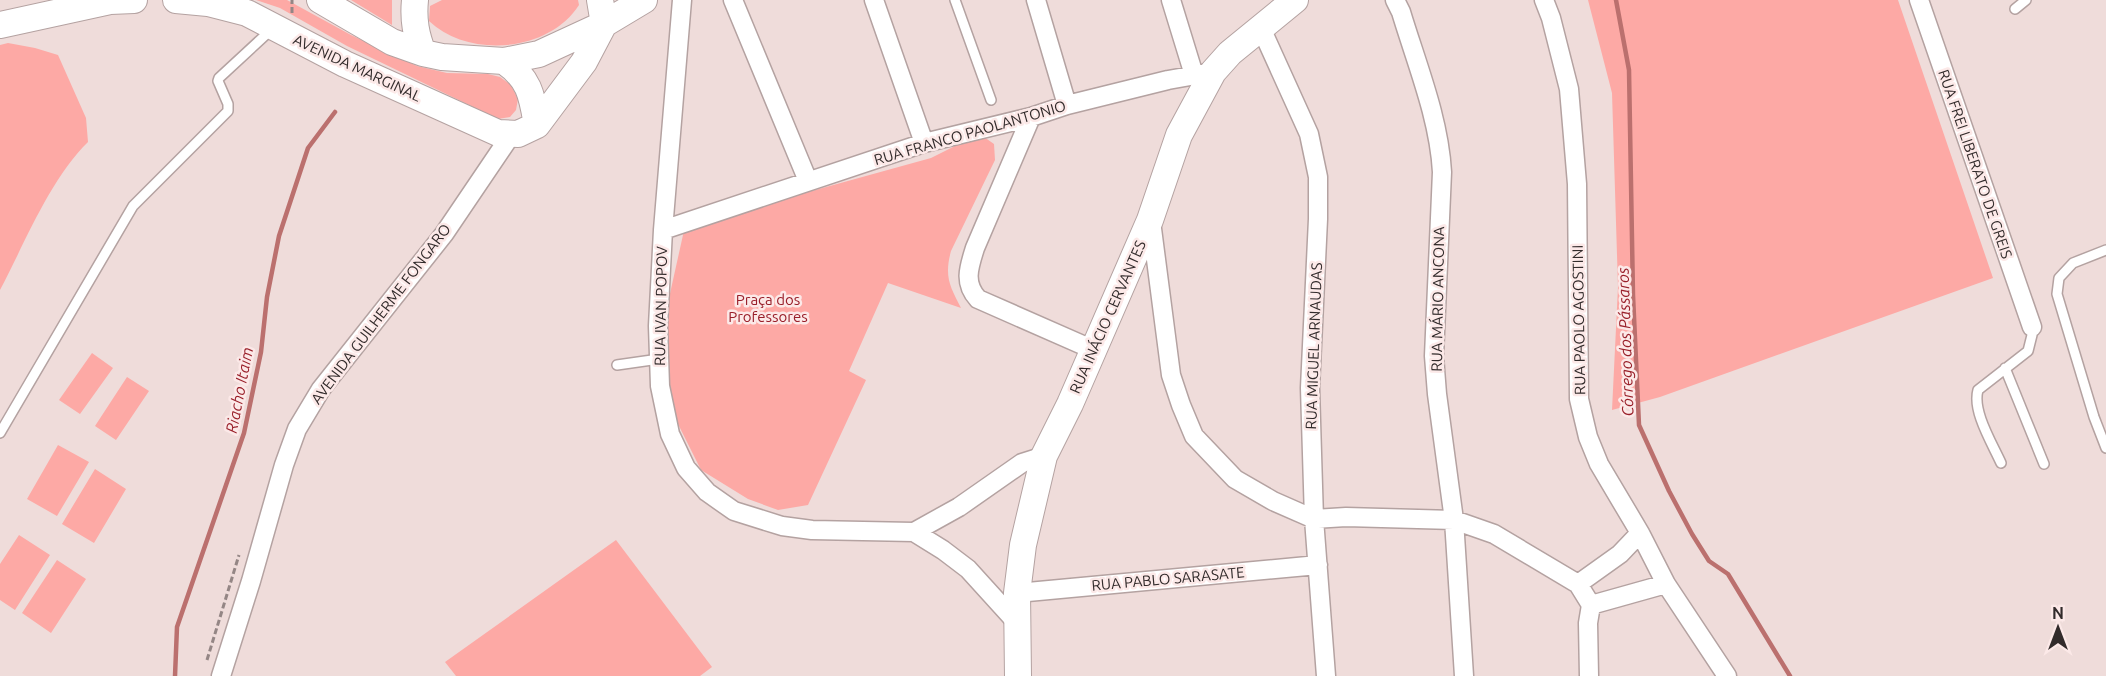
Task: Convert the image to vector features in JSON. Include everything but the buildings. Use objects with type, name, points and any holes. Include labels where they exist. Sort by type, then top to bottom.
[{"type":"main road","points":[[0,25],[110,1],[134,0]]},
{"type":"main road","name":"AVENIDA MARGINAL","points":[[176,0],[208,3],[247,13],[345,64],[498,133],[511,135]]},
{"type":"main road","points":[[320,0],[392,42],[423,54],[504,61],[539,54],[602,12],[644,0]]},
{"type":"main road","points":[[415,0],[413,16],[415,33],[423,54]]},
{"type":"main road","name":"RUA INÁCIO CERVANTES","points":[[1018,676],[1017,593],[1023,545],[1044,456],[1094,350],[1150,220],[1203,74],[1295,0]]},
{"type":"main road","points":[[511,135],[537,125],[584,62],[602,12]]},
{"type":"main road","points":[[504,61],[523,76],[532,96],[537,125]]},
{"type":"street","name":"RUA IVAN POPOV","points":[[682,0],[663,230],[658,326],[660,386],[670,434],[686,468],[707,492],[734,511],[782,526],[812,530],[914,532]]},
{"type":"street","points":[[733,0],[808,181]]},
{"type":"street","points":[[874,0],[924,143]]},
{"type":"street","points":[[1036,0],[1067,105]]},
{"type":"street","points":[[1171,0],[1203,74]]},
{"type":"street","name":"RUA MÁRIO ANCONA","points":[[1395,0],[1401,12],[1437,130],[1441,151],[1434,356],[1454,520],[1464,676]]},
{"type":"street","name":"RUA PAOLO AGOSTINI","points":[[1544,0],[1551,18],[1569,89],[1577,184],[1579,399],[1588,437],[1599,464],[1640,533],[1666,584],[1727,676]]},
{"type":"street","name":"RUA FREI LIBERATO DE GREIS","points":[[1919,0],[2032,327]]},
{"type":"street","name":"RUA MIGUEL ARNAUDAS","points":[[1261,28],[1309,135],[1318,177],[1310,388],[1314,519],[1326,676]]},
{"type":"street","name":"RUA FRANCO PAOLANTONIO","points":[[663,230],[924,143],[1031,117],[1067,105],[1203,74]]},
{"type":"street","points":[[1031,117],[975,248],[968,270],[968,283],[978,299],[1094,350]]},
{"type":"street","name":"AVENIDA GUILHERME FONGARO","points":[[220,676],[297,429],[321,389],[444,234],[511,135]]},
{"type":"street","points":[[1150,220],[1171,375],[1180,405],[1194,436],[1235,479],[1274,501],[1314,519],[1454,520],[1494,534],[1578,584],[1591,605],[1588,623],[1589,676]]},
{"type":"street","points":[[1017,622],[968,569],[914,532],[958,507],[1022,463],[1044,456]]},
{"type":"street","points":[[1578,584],[1620,554],[1640,533]]},
{"type":"street","name":"RUA PABLO SARASATE","points":[[1017,593],[1318,565]]},
{"type":"street","points":[[1591,605],[1666,584]]},
{"type":"lane","points":[[955,0],[991,100]]},
{"type":"lane","points":[[2014,9],[2026,0]]},
{"type":"lane","points":[[0,433],[133,206],[228,111],[228,104],[218,81],[219,78],[274,27]]},
{"type":"lane","points":[[2106,250],[2073,263],[2059,278],[2057,294],[2094,417],[2106,448]]},
{"type":"lane","points":[[2001,463],[1977,407],[1976,397],[1978,390],[2028,351],[2032,327]]},
{"type":"lane","points":[[617,365],[659,359]]},
{"type":"lane","points":[[2005,368],[2044,464]]},
{"type":"green space","points":[[256,0],[287,0],[351,35],[417,66],[447,73],[488,74],[500,77],[511,85],[518,99],[516,110],[510,117],[498,119],[347,46],[280,8]]},
{"type":"green space","points":[[351,0],[392,0],[392,25]]},
{"type":"green space","points":[[442,0],[578,0],[579,5],[566,21],[549,33],[529,41],[508,45],[486,45],[465,41],[446,33],[429,21],[430,6]]},
{"type":"green space","points":[[1588,0],[1898,0],[1993,278],[1660,397],[1612,410],[1618,287],[1612,93]]},
{"type":"green space","points":[[8,43],[58,55],[86,118],[88,142],[74,157],[50,193],[0,290],[0,45]]},
{"type":"green space","name":"Praça dos Professores","points":[[970,135],[984,137],[994,144],[995,160],[951,251],[948,268],[949,281],[961,308],[888,283],[849,371],[866,380],[808,505],[778,510],[748,499],[701,470],[666,400],[665,316],[685,226],[931,158]]},
{"type":"green space","points":[[92,353],[113,368],[80,414],[59,400]]},
{"type":"green space","points":[[127,377],[149,391],[116,440],[95,426]]},
{"type":"green space","points":[[58,445],[89,462],[57,516],[27,499]]},
{"type":"green space","points":[[95,469],[126,489],[94,543],[62,524]]},
{"type":"green space","points":[[19,535],[50,555],[15,610],[0,600],[0,564]]},
{"type":"green space","points":[[616,540],[712,667],[700,676],[456,676],[445,662]]},
{"type":"green space","points":[[57,560],[86,579],[51,633],[22,613]]},
{"type":"waterway","name":"Córrego dos Pássaros","points":[[1616,0],[1629,70],[1633,295],[1639,425],[1669,491],[1692,534],[1709,561],[1728,574],[1790,676]]},
{"type":"waterway","name":"Riacho Itaim","points":[[175,676],[177,627],[244,433],[261,352],[267,297],[279,236],[308,148],[335,112]]}]
